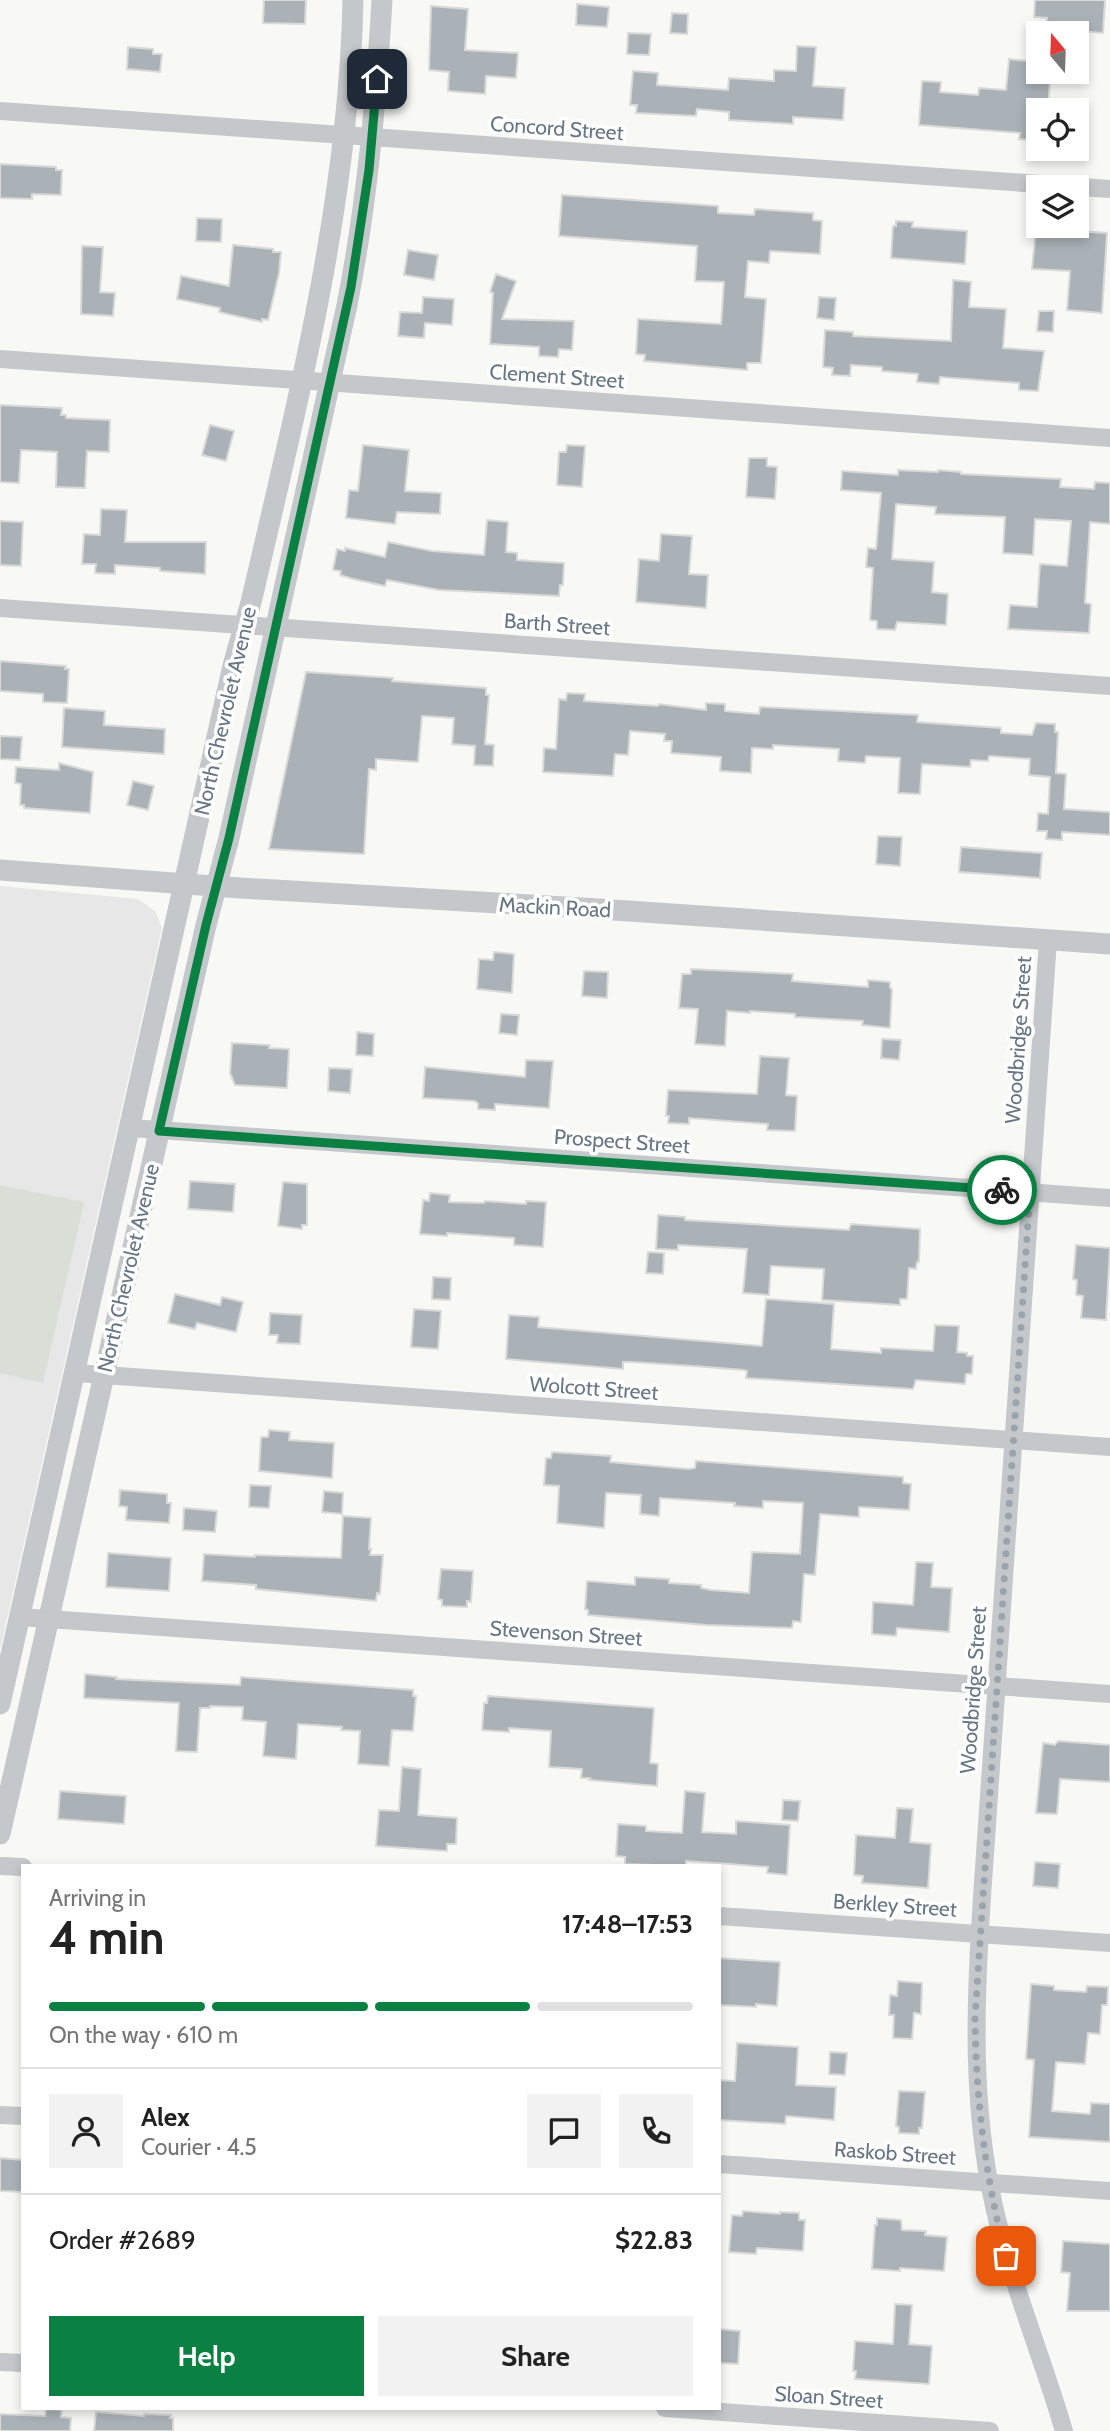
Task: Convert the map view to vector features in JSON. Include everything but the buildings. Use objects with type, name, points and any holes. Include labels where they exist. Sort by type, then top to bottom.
[{"type":"street","name":"North Chevrolet Avenue","points":[[0,1704],[325,267],[344,136],[353,0]]},
{"type":"street","name":"North Chevrolet Avenue","points":[[0,1834],[354,269],[373,138],[382,0]]},
{"type":"street","name":"Concord Street","points":[[0,111],[1110,189]]},
{"type":"street","name":"Clement Street","points":[[0,359],[1110,438]]},
{"type":"street","name":"Barth Street","points":[[0,608],[1110,687]]},
{"type":"street","name":"Mackin Road","points":[[0,870],[216,887],[611,909],[1110,944]]},
{"type":"street","name":"Woodbridge Street","points":[[1048,940],[975,2018],[976,2074],[989,2182],[1013,2278],[1064,2431]]},
{"type":"street","name":"Prospect Street","points":[[131,1128],[1110,1198]]},
{"type":"street","name":"Wolcott Street","points":[[76,1373],[1110,1447]]},
{"type":"street","name":"Stevenson Street","points":[[20,1617],[1110,1694]]},
{"type":"street","points":[[0,1866],[21,1867]]},
{"type":"street","name":"Berkley Street","points":[[721,1916],[1110,1943]]},
{"type":"street","points":[[0,2115],[21,2116]]},
{"type":"street","name":"Raskob Street","points":[[721,2164],[1110,2191]]},
{"type":"street","points":[[0,2362],[21,2363]]},
{"type":"street","name":"Sloan Street","points":[[692,2410],[990,2431]]},
{"type":"shaded area","points":[[0,886],[138,899],[155,911],[162,928],[0,1650]]},
{"type":"shaded area","points":[[0,1185],[84,1202],[43,1383],[0,1373]]},
{"type":"way so far","points":[[1002,1190],[1030,1192],[975,2018],[980,2120],[992,2198],[1006,2256]]},
{"type":"route","points":[[377,79],[369,170],[347,305],[229,838],[206,925],[159,1131],[1002,1190]]}]
